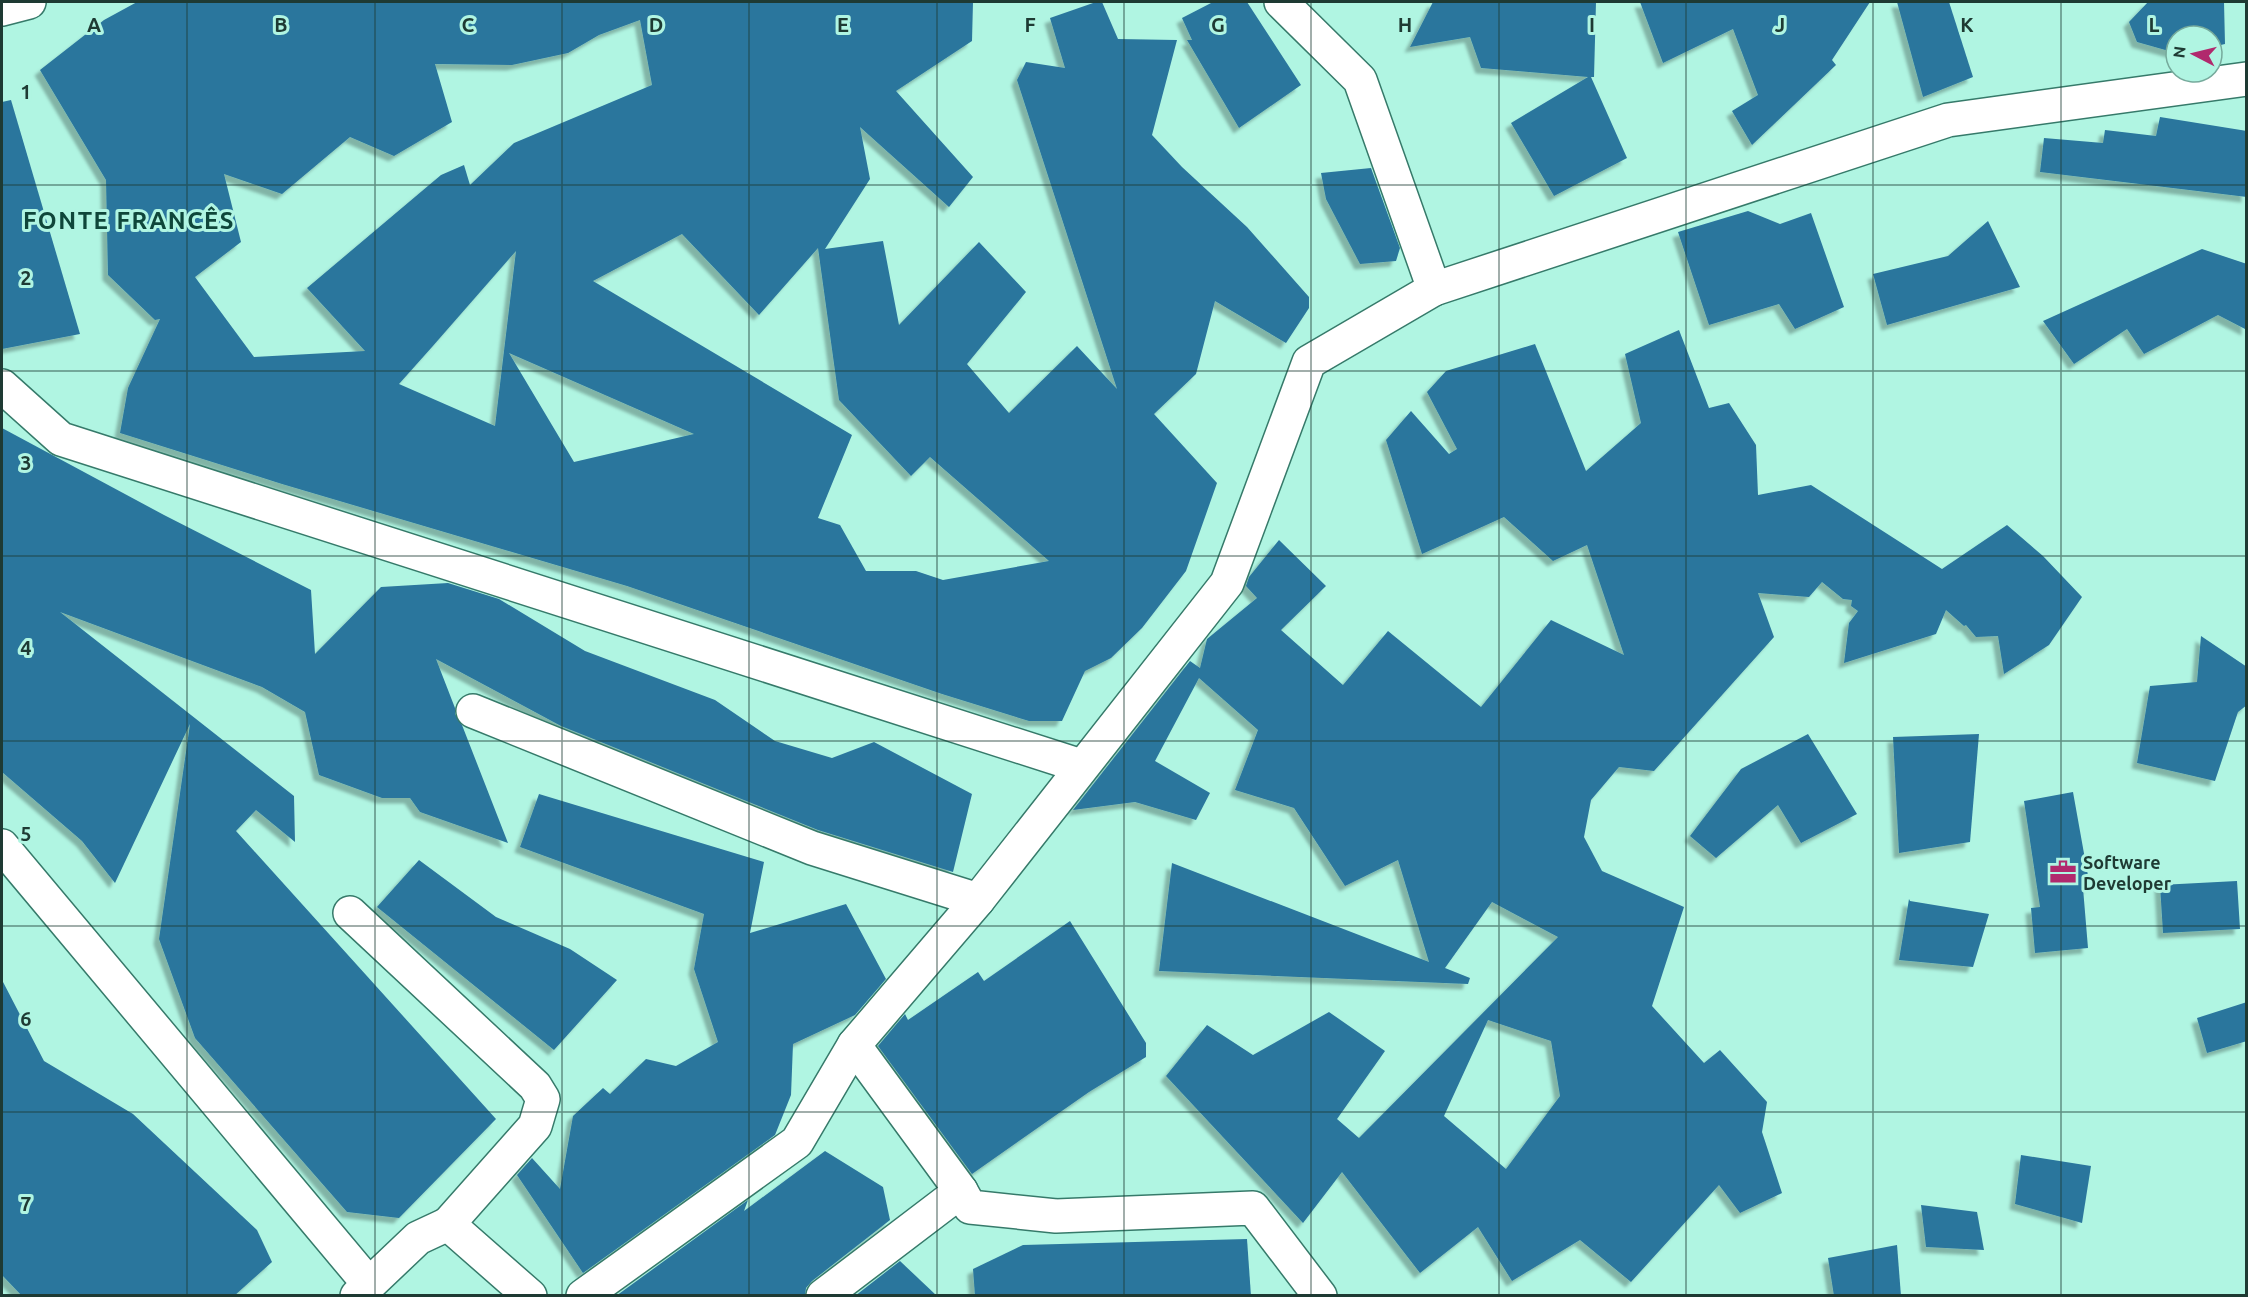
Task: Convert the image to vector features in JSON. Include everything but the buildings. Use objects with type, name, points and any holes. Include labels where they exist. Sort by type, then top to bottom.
[{"type":"street","points":[[2,9],[29,2]]},
{"type":"street","points":[[1281,2],[1360,80],[1434,289]]},
{"type":"street","points":[[583,1296],[796,1142],[854,1045],[978,900],[1227,583],[1309,362],[1434,289],[1948,120],[2247,79]]},
{"type":"street","points":[[2,386],[61,439],[1081,766]]},
{"type":"street","points":[[473,711],[812,848],[978,900]]},
{"type":"street","points":[[2,846],[363,1289],[418,1238],[448,1224],[535,1126],[543,1099],[535,1086],[350,913]]},
{"type":"street","points":[[854,1045],[961,1191],[970,1207],[1056,1216],[1253,1208],[1320,1296]]},
{"type":"street","points":[[823,1296],[961,1191]]},
{"type":"street","points":[[448,1224],[530,1296]]},
{"type":"place","name":"Software Developer","points":[[2063,872]]},
{"type":"district","name":"FONTE FRANCÊS","points":[[129,220]]}]
